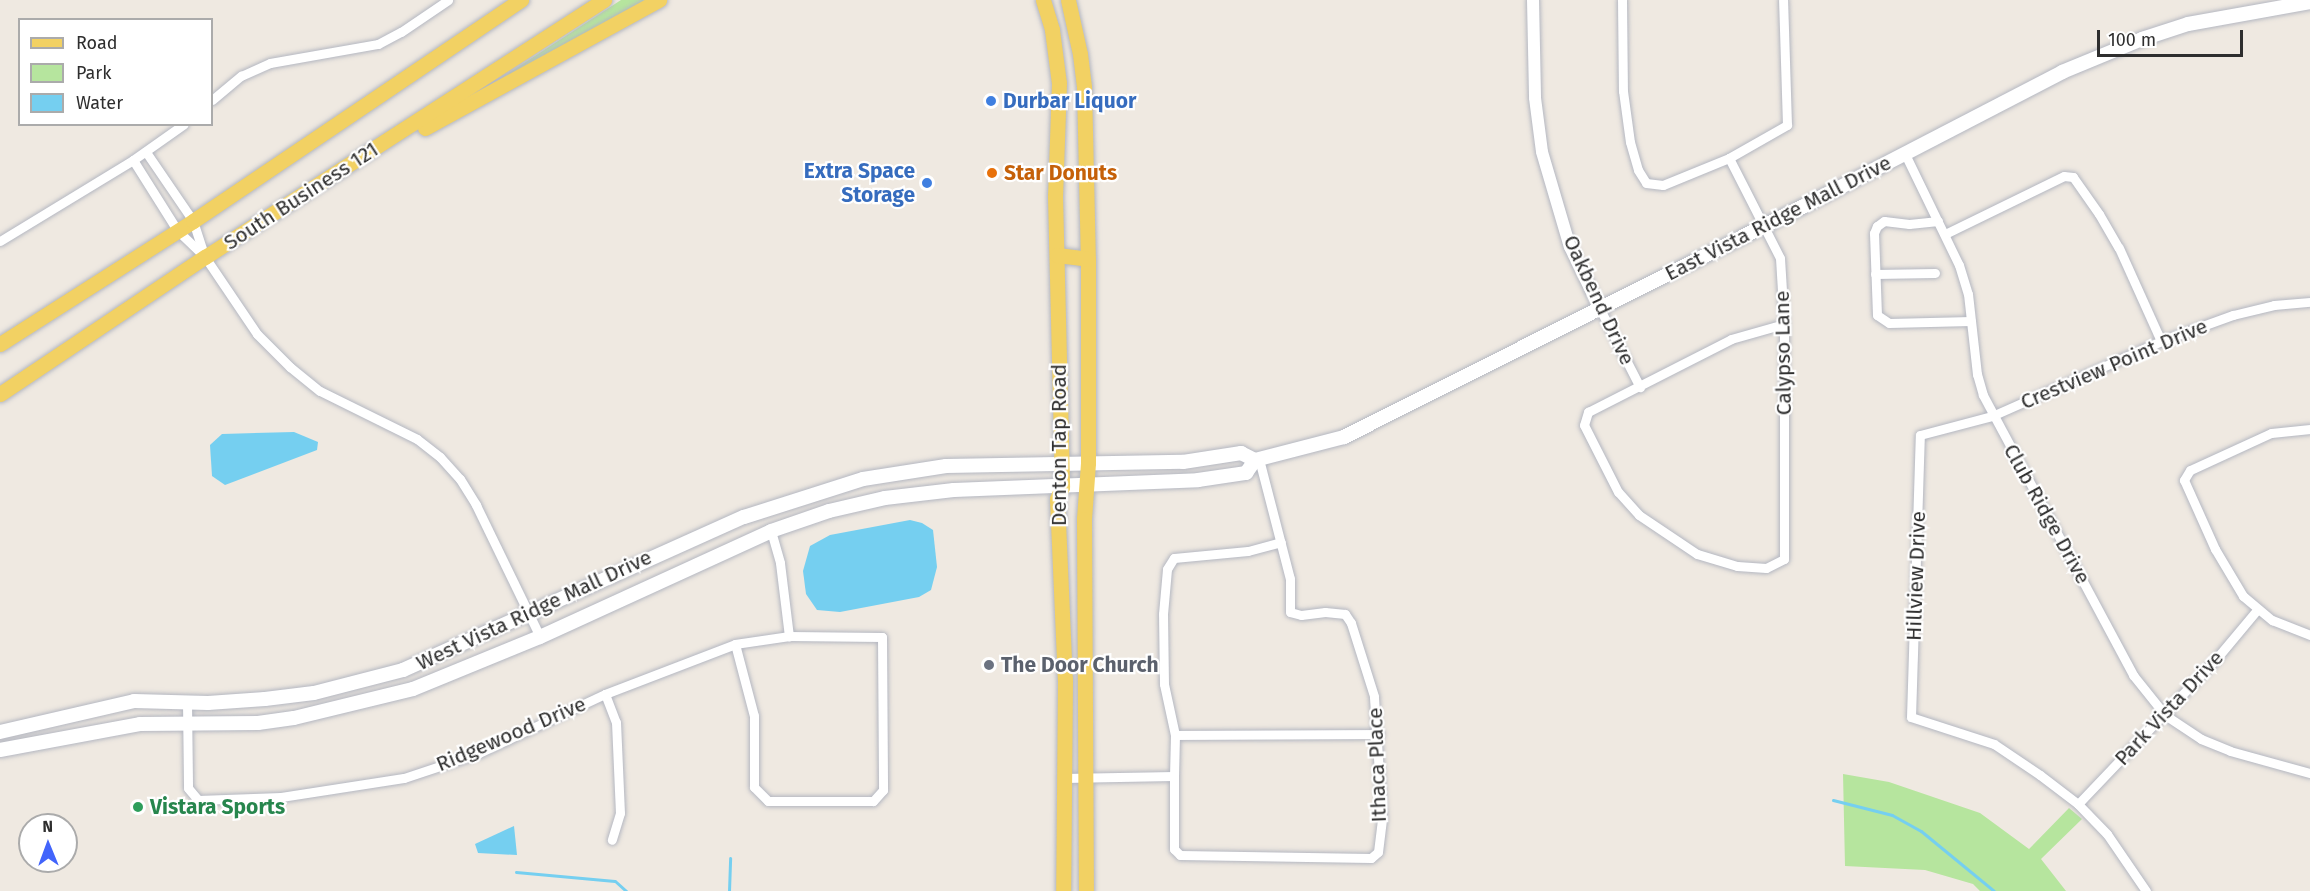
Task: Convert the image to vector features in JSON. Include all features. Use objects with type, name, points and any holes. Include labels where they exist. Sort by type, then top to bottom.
[{"type":"main road","name":"South Business 121","points":[[0,344],[193,221],[521,0]]},
{"type":"main road","name":"South Business 121","points":[[0,394],[205,257],[604,0]]},
{"type":"main road","points":[[327,179],[338,177],[659,0]]},
{"type":"main road","points":[[1032,0],[1045,7]]},
{"type":"main road","name":"Denton Tap Road","points":[[1068,0],[1080,54],[1084,87],[1088,259],[1088,463],[1084,519],[1086,891]]},
{"type":"main road","name":"East Vista Ridge Mall Drive","points":[[1061,464],[1183,462],[1240,453],[1257,459],[1344,437],[1765,226],[2062,72],[2142,39],[2219,17],[2310,2]]},
{"type":"main road","name":"Denton Tap Road","points":[[1045,7],[1056,54],[1059,83],[1055,196],[1062,487],[1057,499],[1065,680],[1063,891]]},
{"type":"main road","points":[[1057,255],[1088,259]]},
{"type":"main road","name":"East Vista Ridge Mall Drive","points":[[1062,487],[1198,480],[1246,473],[1257,459]]},
{"type":"main road","name":"West Vista Ridge Mall Drive","points":[[0,732],[134,701],[187,702],[265,699],[314,693],[356,683],[403,670],[529,615],[666,550],[774,505],[863,479],[946,466],[1061,464]]},
{"type":"main road","name":"West Vista Ridge Mall Drive","points":[[7,749],[140,724],[258,723],[337,709],[413,689],[540,637],[771,531],[829,511],[885,498],[954,490],[1062,487]]},
{"type":"main road","points":[[771,531],[774,505]]},
{"type":"main road","points":[[7,749],[23,740],[64,727],[70,717]]},
{"type":"street","points":[[213,99],[241,76],[270,63],[378,44],[401,32],[448,0]]},
{"type":"street","name":"Oakbend Drive","points":[[1533,0],[1535,98],[1542,152],[1570,247],[1640,387]]},
{"type":"street","points":[[1622,0],[1625,117],[1638,170],[1646,183],[1663,185],[1729,158],[1787,125],[1783,0]]},
{"type":"street","points":[[0,241],[146,152],[181,126]]},
{"type":"street","points":[[146,152],[193,221],[205,257]]},
{"type":"street","name":"Club Ridge Drive","points":[[1905,154],[1945,234],[1968,294],[1977,374],[1992,416],[2133,675],[2165,715],[2182,729],[2212,744],[2310,773]]},
{"type":"street","name":"Calypso Lane","points":[[1640,387],[1588,412],[1584,425],[1618,492],[1639,515],[1697,554],[1737,566],[1766,568],[1784,559],[1784,324],[1780,258],[1729,158]]},
{"type":"street","points":[[133,160],[177,230],[205,257],[257,334],[290,367],[320,391],[417,439],[440,457],[460,479],[476,505],[540,637]]},
{"type":"street","points":[[1945,234],[2064,176],[2073,177],[2094,205],[2119,248],[2161,341]]},
{"type":"street","points":[[1938,220],[1909,224],[1881,222],[1874,233],[1876,311],[1882,320],[1889,323],[1971,321]]},
{"type":"street","points":[[1875,274],[1935,273]]},
{"type":"street","name":"Crestview Point Drive","points":[[1920,435],[1992,416],[2161,341],[2233,315],[2274,305],[2310,302]]},
{"type":"street","points":[[1640,387],[1731,339],[1784,324]]},
{"type":"street","points":[[2310,429],[2271,434],[2190,470],[2184,480],[2232,581],[2257,610],[2272,620],[2310,635]]},
{"type":"street","name":"Hillview Drive","points":[[1920,435],[1911,717],[1994,744],[2078,804]]},
{"type":"street","name":"Ithaca Place","points":[[1257,459],[1281,542],[1290,579],[1290,612],[1301,615],[1324,612],[1345,614],[1351,623],[1374,696],[1382,818],[1378,852],[1371,858],[1180,855],[1174,849],[1175,735],[1164,684],[1163,614],[1167,569],[1174,558],[1248,551],[1281,542]]},
{"type":"street","points":[[771,531],[780,563],[789,636]]},
{"type":"street","name":"Park Vista Drive","points":[[2078,804],[2165,715],[2257,610]]},
{"type":"street","name":"Ridgewood Drive","points":[[187,702],[188,788],[198,800],[281,797],[404,778],[479,753],[605,694],[735,644],[789,636],[882,637],[883,790],[873,801],[768,801],[754,787],[754,716],[735,644]]},
{"type":"street","points":[[605,694],[616,722],[620,813],[612,840]]},
{"type":"street","points":[[1175,735],[1378,734]]},
{"type":"street","points":[[1064,778],[1174,776]]},
{"type":"street","points":[[2078,804],[2107,834],[2146,891]]},
{"type":"green space","points":[[621,0],[655,0],[500,84],[498,80]]},
{"type":"green space","points":[[1843,774],[1889,782],[1980,813],[2029,849],[2069,808],[2082,819],[2041,859],[2066,891],[1980,891],[1973,884],[1925,870],[1845,866]]},
{"type":"water","points":[[294,432],[318,442],[317,450],[225,485],[212,476],[210,445],[222,434]]},
{"type":"water","points":[[910,520],[922,523],[933,530],[937,567],[931,590],[919,597],[840,612],[817,610],[806,594],[803,571],[810,546],[830,535]]},
{"type":"water","points":[[514,826],[517,855],[478,853],[475,844]]},
{"type":"waterway","points":[[1833,800],[1892,815],[1921,831],[1994,891]]},
{"type":"waterway","points":[[729,891],[730,858]]},
{"type":"waterway","points":[[516,872],[615,881],[626,891]]},
{"type":"place","name":"Durbar Liquor","points":[[991,101]]},
{"type":"place","name":"Star Donuts","points":[[992,173]]},
{"type":"place","name":"Extra Space Storage","points":[[927,183]]},
{"type":"place","name":"The Door Church","points":[[989,665]]},
{"type":"place","name":"Vistara Sports","points":[[138,807]]}]
